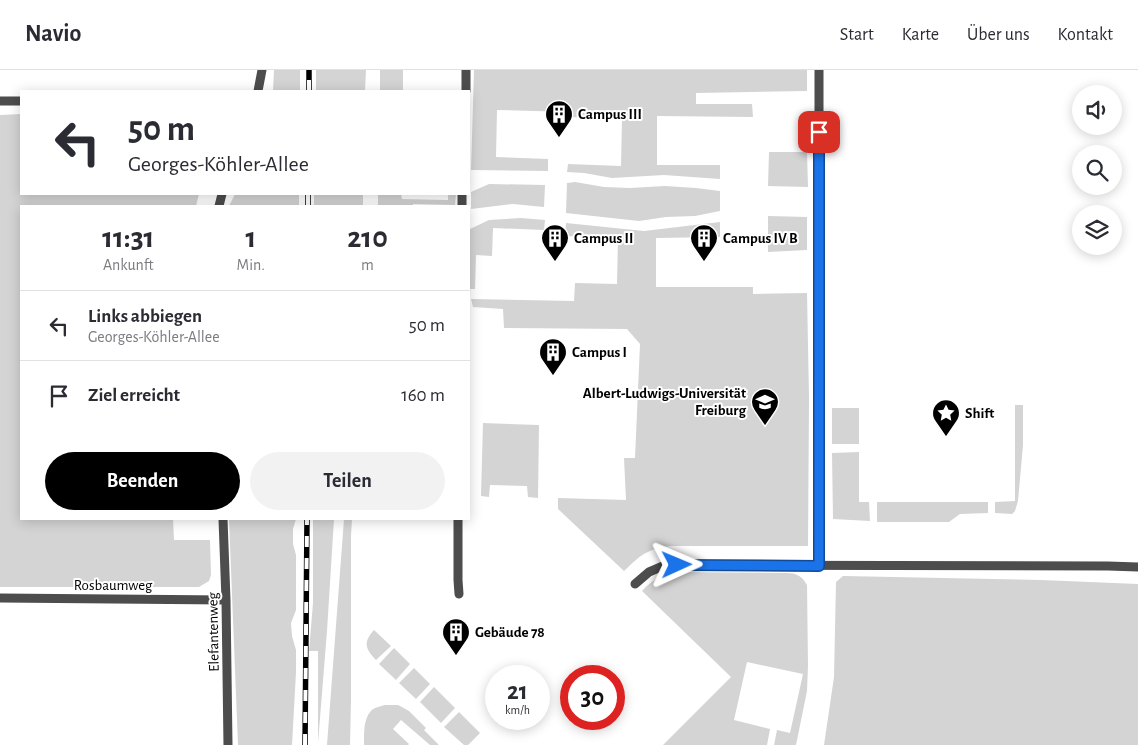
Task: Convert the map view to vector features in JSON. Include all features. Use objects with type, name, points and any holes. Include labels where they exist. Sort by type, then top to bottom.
[{"type":"street","points":[[258,90],[262,70]]},
{"type":"street","points":[[466,70],[466,90]]},
{"type":"street","points":[[819,70],[819,566]]},
{"type":"street","points":[[0,101],[20,101]]},
{"type":"street","name":"Elefantenweg","points":[[223,520],[228,745]]},
{"type":"street","points":[[458,520],[459,594]]},
{"type":"street","points":[[635,584],[648,572],[664,566],[690,565],[1138,567]]},
{"type":"street","name":"Rosbaumweg","points":[[0,598],[226,600]]},
{"type":"shaded area","points":[[274,70],[300,70],[300,90],[273,90]]},
{"type":"shaded area","points":[[316,70],[366,70],[365,90],[316,90]]},
{"type":"shaded area","points":[[380,70],[403,70],[403,90],[380,90]]},
{"type":"shaded area","points":[[474,70],[807,70],[807,91],[696,93],[696,104],[752,104],[753,117],[657,116],[657,165],[720,165],[720,179],[664,175],[612,178],[567,172],[568,164],[621,166],[622,119],[569,117],[569,112],[497,110],[496,157],[548,159],[548,171],[471,170]]},
{"type":"shaded area","points":[[20,114],[20,195],[199,195],[196,205],[20,205],[20,520],[173,520],[174,540],[210,540],[211,575],[209,581],[199,587],[0,587],[0,115]]},
{"type":"shaded area","points":[[769,152],[807,152],[808,187],[768,186]]},
{"type":"shaded area","points":[[575,182],[604,187],[665,186],[720,191],[720,211],[695,216],[666,217],[639,221],[566,213],[567,183]]},
{"type":"shaded area","points":[[489,184],[545,185],[544,207],[513,204],[471,209],[471,192]]},
{"type":"shaded area","points":[[234,195],[299,195],[299,205],[230,205]]},
{"type":"shaded area","points":[[314,195],[363,195],[363,205],[314,205]]},
{"type":"shaded area","points":[[378,195],[401,195],[402,199],[448,200],[448,195],[456,195],[455,205],[378,205]]},
{"type":"shaded area","points":[[768,216],[807,217],[807,250],[768,252]]},
{"type":"shaded area","points":[[521,218],[545,220],[544,230],[493,228],[492,256],[476,255],[475,289],[470,289],[470,229],[489,220]]},
{"type":"shaded area","points":[[720,222],[720,237],[656,238],[656,287],[753,287],[753,294],[807,293],[809,398],[808,546],[670,546],[655,549],[644,554],[624,571],[558,509],[558,498],[626,500],[624,458],[635,458],[640,344],[627,329],[504,328],[503,309],[473,307],[471,299],[574,301],[575,283],[617,284],[618,238],[565,236],[566,223],[644,231]]},
{"type":"shaded area","points":[[1015,405],[1023,405],[1023,445],[1018,501],[1012,514],[995,513],[995,502],[1015,501]]},
{"type":"shaded area","points":[[832,408],[859,408],[859,444],[832,444]]},
{"type":"shaded area","points":[[483,423],[539,425],[538,498],[528,497],[527,486],[490,485],[489,497],[481,496]]},
{"type":"shaded area","points":[[859,452],[859,502],[869,502],[870,521],[833,519],[832,453]]},
{"type":"shaded area","points":[[877,502],[988,502],[988,513],[960,514],[949,522],[877,522]]},
{"type":"shaded area","points":[[229,520],[296,520],[293,529],[293,544],[296,555],[296,610],[291,623],[296,650],[292,745],[238,745]]},
{"type":"shaded area","points":[[313,520],[334,520],[318,743],[318,651],[309,651],[313,603]]},
{"type":"shaded area","points":[[344,520],[352,520],[350,745],[327,745]]},
{"type":"shaded area","points":[[680,572],[790,573],[801,577],[805,582],[807,585],[807,691],[796,745],[774,745],[777,730],[790,733],[803,674],[747,662],[734,720],[770,729],[767,745],[663,745],[731,677],[642,591],[659,578]]},
{"type":"shaded area","points":[[843,576],[1138,584],[1138,745],[824,745],[834,677],[836,582]]},
{"type":"shaded area","points":[[374,630],[391,646],[376,660],[367,645],[368,638]]},
{"type":"shaded area","points":[[394,648],[410,664],[396,680],[379,664]]},
{"type":"shaded area","points":[[414,668],[430,684],[416,699],[399,683]]},
{"type":"shaded area","points":[[434,687],[455,708],[441,723],[420,702]]},
{"type":"shaded area","points":[[385,705],[398,705],[409,711],[439,745],[430,745],[401,720],[393,729],[408,745],[364,745],[367,716],[373,709]]},
{"type":"shaded area","points":[[459,712],[480,733],[468,745],[464,745],[444,727]]},
{"type":"railway","points":[[309,70],[309,90]]},
{"type":"railway","points":[[308,195],[308,205]]},
{"type":"railway","points":[[305,745],[307,520]]},
{"type":"place","name":"Campus III","points":[[559,138]]},
{"type":"place","name":"Campus II","points":[[555,262]]},
{"type":"place","name":"Campus IV B","points":[[704,262]]},
{"type":"place","name":"Campus I","points":[[553,376]]},
{"type":"place","name":"Albert-Ludwigs-Universität Freiburg","points":[[765,426]]},
{"type":"place","name":"Shift","points":[[946,437]]},
{"type":"place","name":"Gebäude 78","points":[[456,656]]},
{"type":"route","points":[[677,565],[819,566],[819,132]]}]
